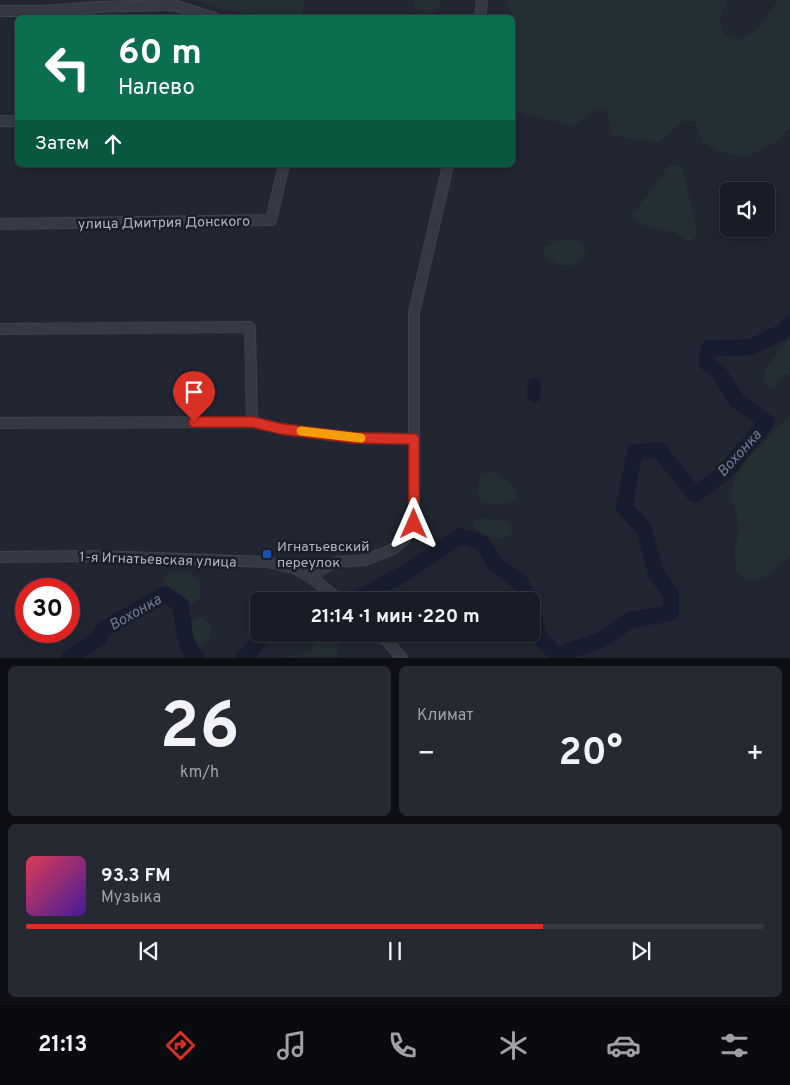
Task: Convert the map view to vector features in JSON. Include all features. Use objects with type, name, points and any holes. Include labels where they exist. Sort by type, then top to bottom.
[{"type":"street","points":[[480,15],[482,0]]},
{"type":"street","points":[[0,11],[42,11],[96,3],[173,6],[204,15]]},
{"type":"street","points":[[0,121],[15,120]]},
{"type":"street","name":"улица Дмитрия Донского","points":[[0,224],[271,220],[284,167]]},
{"type":"street","points":[[316,580],[322,570],[336,562],[366,560],[393,549],[405,538],[414,524],[414,313],[448,167]]},
{"type":"street","points":[[0,328],[250,327],[252,422]]},
{"type":"street","points":[[0,423],[252,422],[282,429],[355,438],[414,439]]},
{"type":"street","name":"1-я Игнатьевская улица","points":[[0,557],[96,556],[267,562],[294,568],[316,580],[330,592]]},
{"type":"street","points":[[388,642],[402,658]]},
{"type":"shaded area","points":[[192,0],[304,0],[303,10],[300,15],[262,15],[223,10]]},
{"type":"shaded area","points":[[412,0],[442,0],[440,6],[430,13],[416,10]]},
{"type":"shaded area","points":[[506,0],[728,0],[720,16],[723,34],[738,40],[756,31],[778,0],[790,0],[790,128],[772,145],[746,157],[719,152],[702,142],[695,121],[683,121],[657,142],[613,136],[605,110],[596,109],[574,126],[515,111],[515,15],[512,15]]},
{"type":"shaded area","points":[[670,164],[682,167],[698,234],[690,242],[674,232],[642,225],[632,216]]},
{"type":"shaded area","points":[[558,240],[578,241],[586,248],[583,259],[572,266],[559,265],[543,256],[546,246]]},
{"type":"shaded area","points":[[790,340],[790,374],[787,373],[779,380],[773,389],[764,385],[765,371],[779,349]]},
{"type":"shaded area","points":[[790,415],[790,555],[767,577],[749,580],[736,572],[734,551],[739,532],[737,515],[731,497],[734,480],[745,461]]},
{"type":"shaded area","points":[[496,472],[513,486],[518,493],[516,499],[499,505],[481,502],[477,489],[481,474]]},
{"type":"shaded area","points":[[483,518],[502,520],[511,524],[512,532],[507,538],[494,538],[485,535],[473,527],[476,520]]},
{"type":"shaded area","points":[[174,571],[192,574],[196,577],[200,585],[200,599],[190,604],[165,586],[165,575]]},
{"type":"shaded area","points":[[202,618],[209,624],[212,630],[209,639],[198,645],[192,627],[192,621]]},
{"type":"shaded area","points":[[317,642],[338,643],[338,657],[284,657],[310,653]]},
{"type":"water","points":[[533,378],[539,379],[541,384],[540,401],[533,402],[527,398],[528,381]]},
{"type":"waterway","name":"Вохонка","points":[[540,637],[557,655],[601,640],[631,620],[671,613],[671,594],[656,574],[644,529],[624,507],[635,452],[659,450],[695,495],[725,472],[767,422],[738,402],[719,373],[706,362],[709,348],[751,347],[782,332],[790,324]]},
{"type":"waterway","name":"Вохонка","points":[[370,592],[410,570],[460,536],[481,542],[495,564],[521,583],[525,592]]},
{"type":"waterway","name":"Вохонка","points":[[69,658],[99,638],[104,629],[165,594],[181,605],[186,640],[192,653],[197,658]]},
{"type":"waterway","name":"Вохонка","points":[[243,658],[258,642]]},
{"type":"slow traffic","points":[[301,431],[361,438]]},
{"type":"place","name":"Игнатьевский переулок","points":[[267,554]]},
{"type":"route","points":[[194,422],[252,422],[282,429],[355,438],[414,439],[414,524]]}]
